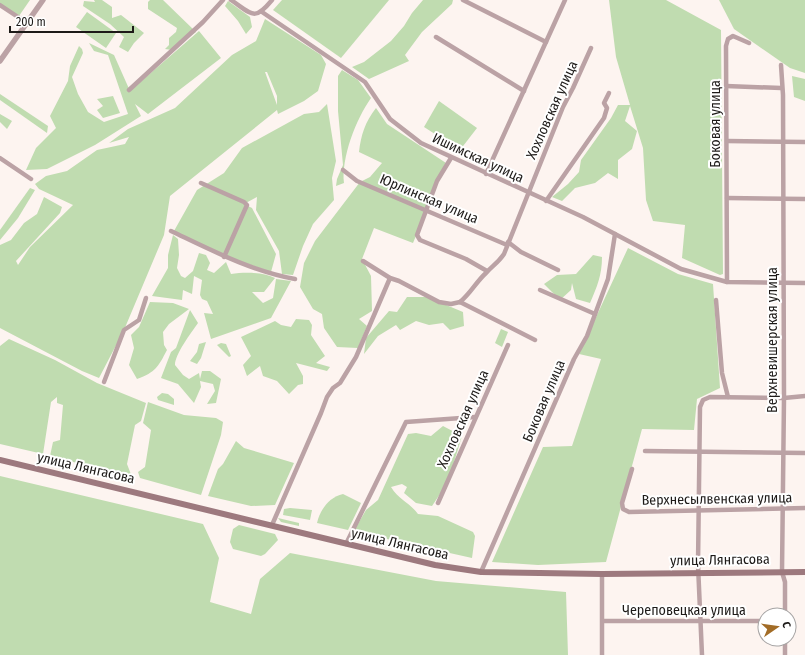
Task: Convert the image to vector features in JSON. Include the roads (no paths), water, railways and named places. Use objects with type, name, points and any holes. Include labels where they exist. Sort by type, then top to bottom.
[{"type":"main road","name":"улица Лянгасова","points":[[0,460],[435,565],[481,572],[602,574],[805,572]]},
{"type":"street","points":[[0,60],[43,0]]},
{"type":"street","points":[[130,90],[203,22],[223,0]]},
{"type":"street","points":[[231,0],[251,14],[256,15],[262,12],[272,0]]},
{"type":"street","points":[[464,0],[546,42]]},
{"type":"street","points":[[486,174],[565,0]]},
{"type":"street","points":[[0,5],[27,23]]},
{"type":"street","name":"Ишимская улица","points":[[262,12],[365,82],[390,119],[421,143],[451,158],[583,217],[681,269],[726,282],[782,284],[805,283]]},
{"type":"street","name":"Боковая улица","points":[[726,282],[726,46],[728,39],[733,36],[748,43]]},
{"type":"street","points":[[436,37],[524,91]]},
{"type":"street","name":"Хохловская улица","points":[[460,302],[469,295],[487,271],[497,264],[508,243],[563,107],[574,88],[592,48]]},
{"type":"street","name":"Верхневишерская улица","points":[[781,65],[781,88],[783,95],[782,284],[784,398],[781,508],[782,572],[785,582],[785,607]]},
{"type":"street","points":[[726,86],[781,88]]},
{"type":"street","points":[[546,201],[604,118],[607,108],[604,103],[609,93]]},
{"type":"street","points":[[727,141],[805,142]]},
{"type":"street","points":[[0,158],[31,179]]},
{"type":"street","points":[[451,158],[437,181],[427,204],[427,210],[417,232],[418,238],[466,259],[487,271]]},
{"type":"street","name":"Юрлинская улица","points":[[343,170],[357,181],[508,243],[521,252],[558,270]]},
{"type":"street","points":[[201,183],[246,203],[246,208],[224,257]]},
{"type":"street","points":[[727,198],[805,199]]},
{"type":"street","points":[[171,232],[224,257],[274,275],[295,279]]},
{"type":"street","name":"Боковая улица","points":[[481,572],[574,358],[587,336],[608,279],[615,234]]},
{"type":"street","points":[[363,261],[390,278],[399,281],[439,302],[452,304],[460,302],[535,340]]},
{"type":"street","points":[[272,525],[321,413],[326,397],[333,388],[340,383],[356,357],[390,278]]},
{"type":"street","points":[[540,290],[595,314]]},
{"type":"street","points":[[104,382],[124,330],[139,320],[146,298]]},
{"type":"street","points":[[716,300],[722,374],[728,397]]},
{"type":"street","name":"Хохловская улица","points":[[438,503],[508,345]]},
{"type":"street","points":[[702,655],[698,572],[700,511],[700,407],[702,400],[710,397],[784,398],[805,396]]},
{"type":"street","points":[[346,544],[406,422],[475,417]]},
{"type":"street","points":[[645,450],[782,453],[805,452]]},
{"type":"street","name":"Верхнесылвенская улица","points":[[632,469],[622,503],[623,509],[629,512],[805,508]]},
{"type":"street","points":[[602,574],[602,655]]},
{"type":"street","name":"Череповецкая улица","points":[[603,621],[700,619],[757,621]]}]
